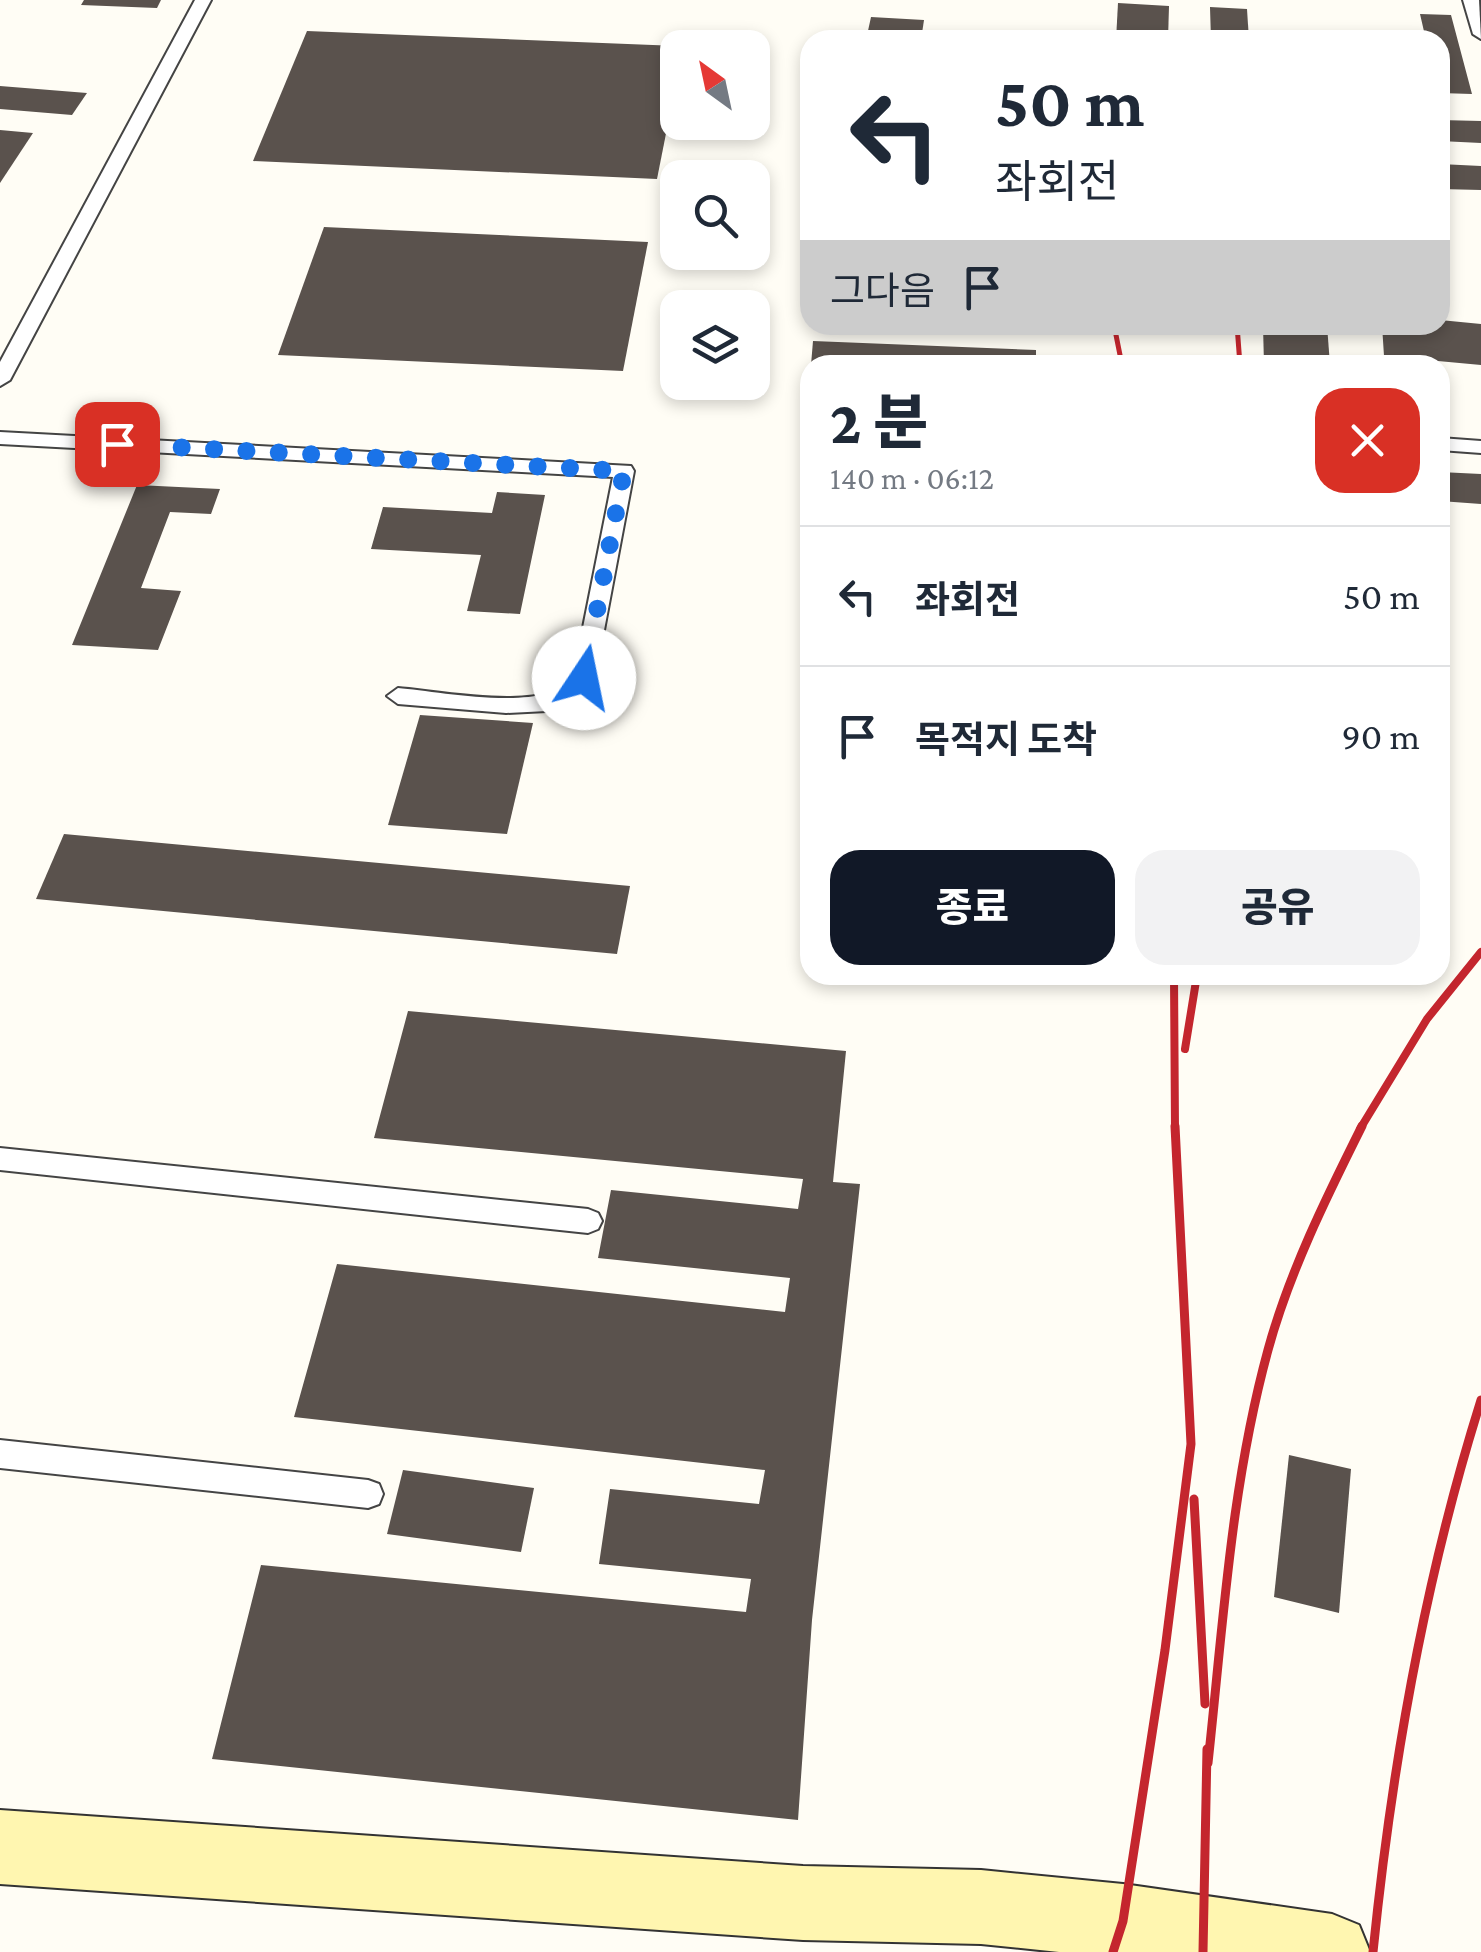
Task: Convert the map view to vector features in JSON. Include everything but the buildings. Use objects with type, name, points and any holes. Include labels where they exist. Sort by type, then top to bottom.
[{"type":"street","points":[[0,1847],[803,1904],[982,1907],[1123,1921],[1332,1952]]},
{"type":"lane","points":[[0,380],[203,0]]},
{"type":"lane","points":[[1472,0],[1481,34]]},
{"type":"lane","points":[[0,438],[624,471],[584,678],[577,691],[564,699],[538,704],[398,696]]},
{"type":"lane","points":[[1450,445],[1481,448]]},
{"type":"lane","points":[[0,1159],[588,1220]]},
{"type":"lane","points":[[0,1454],[368,1494]]},
{"type":"railway","points":[[1116,335],[1120,355]]},
{"type":"railway","points":[[1238,335],[1239,355]]},
{"type":"railway","points":[[1360,1129],[1427,1019],[1481,952]]},
{"type":"railway","points":[[1174,985],[1175,1129]]},
{"type":"railway","points":[[1185,1049],[1195,985]]},
{"type":"railway","points":[[1113,1952],[1123,1921],[1165,1650],[1191,1444],[1175,1126]]},
{"type":"railway","points":[[1208,1763],[1230,1555],[1255,1401],[1297,1264],[1362,1126]]},
{"type":"railway","points":[[1373,1952],[1400,1742],[1413,1673],[1443,1536],[1481,1400]]},
{"type":"railway","points":[[1194,1499],[1205,1704]]},
{"type":"railway","points":[[1203,1952],[1207,1749]]},
{"type":"route","points":[[117,444],[624,471],[584,678]]}]
